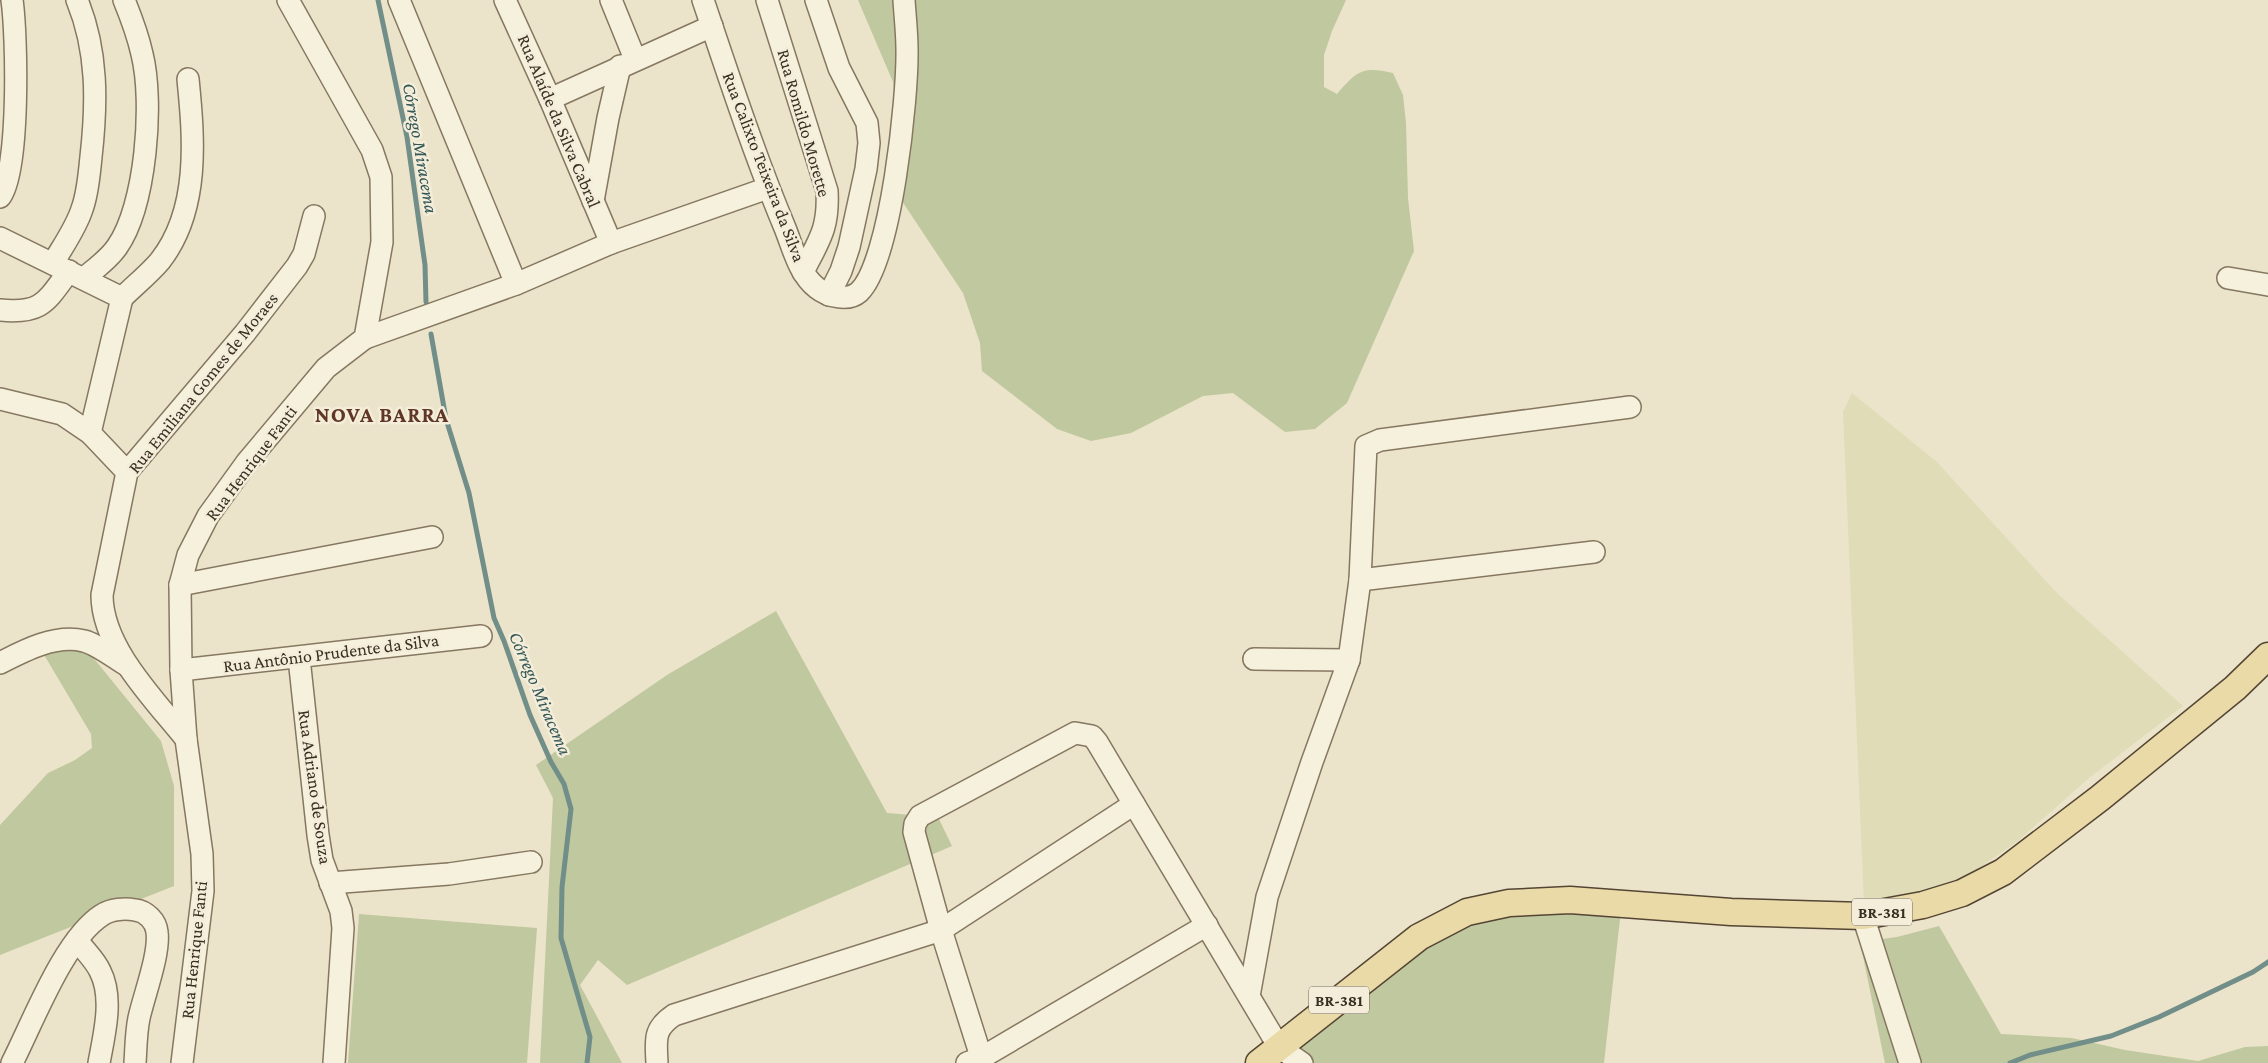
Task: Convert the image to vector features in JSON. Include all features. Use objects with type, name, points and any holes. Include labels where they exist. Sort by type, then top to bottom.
[{"type":"main road","name":"BR-381","points":[[1287,1059],[1420,936],[1467,912],[1509,903],[1570,900],[1731,912],[1863,916],[1923,905],[1962,892],[2003,872],[2100,798],[2235,688],[2268,656]]},
{"type":"street","points":[[0,197],[4,193],[10,170],[16,84],[16,29],[12,0]]},
{"type":"street","points":[[0,310],[19,311],[37,308],[50,296],[69,271],[87,193],[96,116],[96,81],[90,38],[77,0]]},
{"type":"street","points":[[69,271],[117,248],[128,227],[141,181],[146,133],[143,56],[124,0]]},
{"type":"street","points":[[288,0],[372,150],[381,177],[382,242],[365,338]]},
{"type":"street","points":[[399,0],[516,284]]},
{"type":"street","name":"Rua Alaíde da Silva Cabral","points":[[505,0],[550,99],[611,244]]},
{"type":"street","points":[[593,201],[608,118],[628,62],[611,0]]},
{"type":"street","name":"Rua Calixto Teixeira da Silva","points":[[703,0],[768,188],[803,272],[816,288],[829,295]]},
{"type":"street","name":"Rua Romildo Morette","points":[[767,0],[827,191],[828,213],[825,230],[803,272]]},
{"type":"street","points":[[816,0],[839,68],[867,123],[869,143],[866,169],[849,247],[829,295],[843,297],[858,293],[868,280],[879,256],[891,200],[905,103],[907,50],[904,0]]},
{"type":"street","points":[[550,99],[628,62],[712,26]]},
{"type":"street","points":[[90,433],[122,298],[160,262],[171,245],[182,216],[190,187],[193,134],[188,79]]},
{"type":"street","name":"Rua Henrique Fanti","points":[[182,1063],[203,891],[202,854],[186,739],[181,670],[180,585],[188,555],[208,516],[247,462],[326,368],[365,338],[516,284],[611,244],[768,188]]},
{"type":"street","name":"Rua Emiliana Gomes de Moraes","points":[[186,739],[128,666],[102,612],[102,595],[127,472],[245,333],[297,266],[304,254],[314,216]]},
{"type":"street","points":[[0,238],[122,298]]},
{"type":"street","points":[[2228,278],[2268,285]]},
{"type":"street","points":[[0,399],[62,414],[90,433],[127,472]]},
{"type":"street","points":[[1249,996],[1268,896],[1312,762],[1349,660],[1360,580],[1366,446],[1380,440],[1630,407]]},
{"type":"street","points":[[180,585],[432,538]]},
{"type":"street","points":[[1360,580],[1594,552]]},
{"type":"street","name":"Rua Antônio Prudente da Silva","points":[[181,670],[481,636]]},
{"type":"street","points":[[0,663],[25,650],[62,640],[86,641],[128,666]]},
{"type":"street","name":"Rua Adriano de Souza","points":[[299,658],[318,835],[330,883],[341,911],[344,928],[334,1063]]},
{"type":"street","points":[[1254,659],[1349,660]]},
{"type":"street","points":[[1207,925],[977,1061],[914,832],[915,824],[920,816],[1076,733],[1092,736],[1134,804],[1207,925],[1287,1059]]},
{"type":"street","points":[[657,1063],[656,1036],[658,1029],[663,1022],[674,1015],[941,930],[1134,804]]},
{"type":"street","points":[[330,883],[449,874],[531,862]]},
{"type":"street","points":[[12,1063],[63,960],[85,929],[104,914],[125,908],[142,911],[153,922],[157,931],[157,944],[139,1019],[135,1063]]},
{"type":"street","points":[[1863,916],[1910,1063]]},
{"type":"street","points":[[77,940],[100,970],[105,985],[107,1008],[99,1063]]},
{"type":"shaded area","points":[[1852,393],[1937,462],[2057,593],[2183,706],[2089,778],[2018,841],[1960,881],[1917,897],[1864,904],[1843,412]]},
{"type":"green space","points":[[858,0],[1346,0],[1324,55],[1324,87],[1337,94],[1355,75],[1361,72],[1374,70],[1393,73],[1403,95],[1406,123],[1408,198],[1414,251],[1347,403],[1315,429],[1285,432],[1233,393],[1203,396],[1131,433],[1091,441],[1057,429],[982,371],[980,343],[963,293],[894,189],[901,152],[893,82]]},
{"type":"green space","points":[[776,611],[887,813],[938,817],[952,846],[627,985],[598,960],[580,985],[622,1063],[540,1063],[553,798],[536,765],[667,675]]},
{"type":"green space","points":[[74,634],[161,741],[174,786],[174,886],[0,955],[0,825],[48,773],[75,760],[92,748],[91,734],[43,653]]},
{"type":"green space","points":[[1621,910],[1604,1063],[1279,1063],[1384,971],[1486,911]]},
{"type":"green space","points":[[359,914],[537,928],[527,1063],[348,1063]]},
{"type":"green space","points":[[1939,926],[2001,1034],[2072,1038],[2125,1050],[2198,1061],[2245,1047],[2268,1046],[2268,1063],[1885,1063],[1860,942],[1897,937]]},
{"type":"waterway","name":"Córrego Miracema","points":[[378,0],[407,137],[425,265],[426,302]]},
{"type":"waterway","name":"Córrego Miracema","points":[[431,334],[446,419],[469,493],[494,618],[530,715],[551,762],[564,784],[571,809],[562,887],[561,938],[590,1037],[587,1063]]},
{"type":"waterway","points":[[2010,1063],[2030,1055],[2111,1036],[2159,1017],[2253,972],[2268,962]]},
{"type":"district","name":"NOVA BARRA","points":[[382,414]]}]
